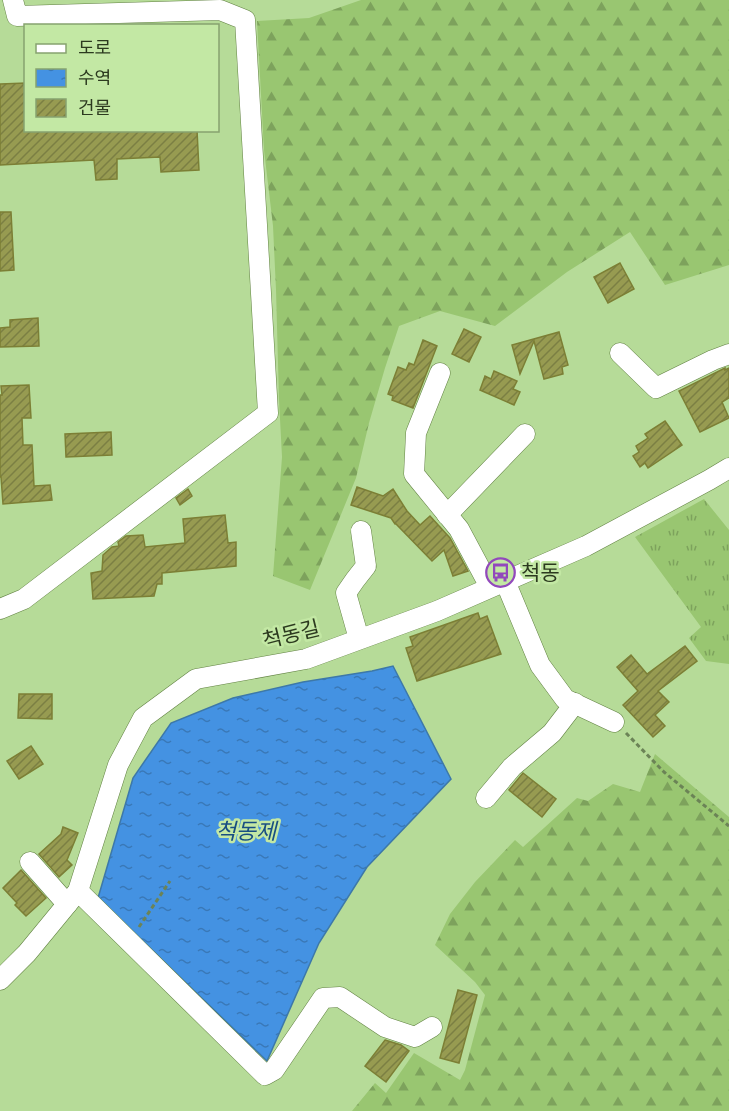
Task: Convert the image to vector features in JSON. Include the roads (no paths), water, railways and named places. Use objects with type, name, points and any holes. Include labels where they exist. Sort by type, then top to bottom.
[{"type":"street","points":[[0,609],[24,599],[268,413],[245,20],[220,10],[17,16],[14,0]]},
{"type":"street","points":[[620,353],[656,387],[729,354]]},
{"type":"street","points":[[440,373],[416,433],[414,474],[459,529],[498,584],[540,665],[565,699],[614,722]]},
{"type":"street","points":[[447,515],[525,434]]},
{"type":"street","name":"척동길","points":[[0,980],[27,953],[72,898],[118,765],[143,718],[196,679],[306,659],[437,610],[586,546],[729,468]]},
{"type":"street","points":[[358,639],[346,593],[366,566],[361,531]]},
{"type":"street","points":[[486,798],[512,767],[552,733],[575,703]]},
{"type":"street","points":[[30,862],[72,898],[129,941],[266,1075],[274,1070],[323,998],[340,997],[385,1027],[415,1037],[432,1027]]},
{"type":"water","name":"척동제","points":[[393,666],[451,779],[367,867],[319,943],[267,1061],[98,898],[133,778],[171,723],[233,698],[303,682]]},
{"type":"place","name":"척동","points":[[500,572]]}]
